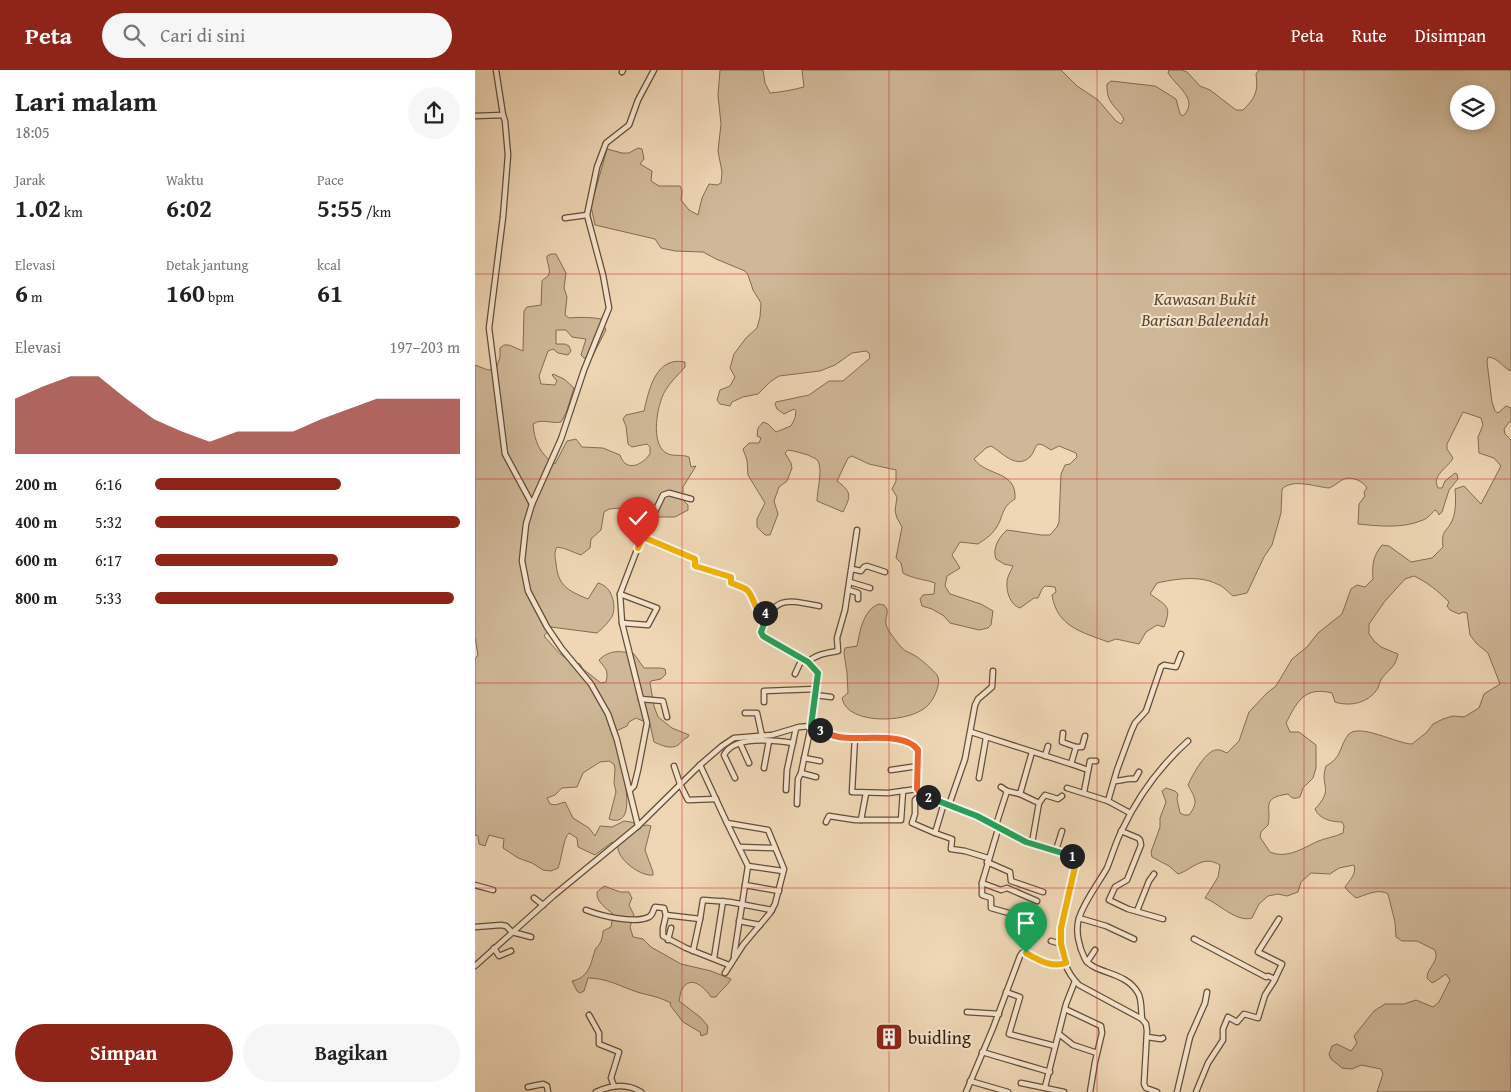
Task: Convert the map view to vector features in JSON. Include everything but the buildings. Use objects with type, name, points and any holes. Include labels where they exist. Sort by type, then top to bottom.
[{"type":"street","points":[[497,70],[505,122],[507,155],[503,217],[489,328],[505,454],[532,504]]},
{"type":"street","points":[[638,826],[617,740],[603,703],[547,627],[528,591],[522,561],[526,524],[532,504],[561,439],[584,370],[609,308],[603,275],[587,214],[597,167],[609,140],[629,125],[638,100],[654,70]]},
{"type":"street","points":[[475,116],[503,116]]},
{"type":"street","points":[[565,218],[587,214]]},
{"type":"street","points":[[630,790],[634,786],[647,723],[622,623],[620,594],[623,583],[663,495],[669,493],[691,499]]},
{"type":"street","points":[[808,662],[825,653],[838,651],[837,638],[849,590],[857,530]]},
{"type":"street","points":[[643,537],[695,559],[695,566],[731,577],[731,583],[750,592],[756,607],[761,608],[767,616]]},
{"type":"street","points":[[852,570],[861,571],[867,566],[885,572]]},
{"type":"street","points":[[850,582],[870,588]]},
{"type":"street","points":[[849,590],[858,593],[858,599]]},
{"type":"street","points":[[620,594],[657,608],[648,625],[622,623]]},
{"type":"street","points":[[797,804],[798,779],[811,726],[818,673],[808,662],[763,636],[761,632],[767,616],[782,602],[790,600],[819,606]]},
{"type":"street","points":[[1108,801],[1131,732],[1135,723],[1146,711],[1161,667],[1164,665],[1176,668],[1181,654]]},
{"type":"street","points":[[795,674],[802,659]]},
{"type":"street","points":[[935,833],[965,759],[975,705],[978,699],[993,687],[993,671]]},
{"type":"street","points":[[764,702],[764,691],[816,689]]},
{"type":"street","points":[[815,695],[831,697]]},
{"type":"street","points":[[641,699],[663,701],[667,717]]},
{"type":"street","points":[[745,713],[757,713],[761,736]]},
{"type":"street","points":[[475,966],[543,905],[638,826],[700,765],[734,738],[776,734],[811,726],[837,736],[906,741],[918,750],[917,789],[921,794],[998,826],[1032,844],[1077,858],[1061,928],[1061,944],[1066,963],[1075,981],[1086,989],[1142,1019],[1146,1024],[1144,1084],[1146,1088],[1157,1092]]},
{"type":"street","points":[[786,790],[785,780],[796,728]]},
{"type":"street","points":[[971,732],[1088,770]]},
{"type":"street","points":[[1063,733],[1062,742],[1076,747],[1082,747],[1085,736]]},
{"type":"street","points":[[855,737],[851,791],[866,793],[917,789]]},
{"type":"street","points":[[979,778],[987,738]]},
{"type":"street","points":[[735,778],[724,755],[732,746],[754,740],[793,743]]},
{"type":"street","points":[[1142,1019],[1139,994],[1129,983],[1123,977],[1087,962],[1079,943],[1079,918],[1108,864],[1130,813],[1151,782],[1176,751],[1188,740]]},
{"type":"street","points":[[764,768],[769,741]]},
{"type":"street","points":[[740,743],[749,763]]},
{"type":"street","points":[[1045,756],[1048,746]]},
{"type":"street","points":[[1071,764],[1076,747]]},
{"type":"street","points":[[1020,794],[1033,752]]},
{"type":"street","points":[[803,758],[820,762]]},
{"type":"street","points":[[1084,792],[1090,761],[1097,761]]},
{"type":"street","points":[[700,765],[748,866],[733,958]]},
{"type":"street","points":[[674,766],[680,784],[689,801],[716,800]]},
{"type":"street","points":[[891,770],[918,766]]},
{"type":"street","points":[[801,772],[816,777]]},
{"type":"street","points":[[1114,781],[1121,781],[1127,778],[1135,779],[1139,772]]},
{"type":"street","points":[[1001,787],[1039,803]]},
{"type":"street","points":[[1067,788],[1108,801],[1130,813]]},
{"type":"street","points":[[1007,790],[982,883],[982,895],[991,898],[991,908],[1019,916],[1016,926]]},
{"type":"street","points":[[901,820],[903,791]]},
{"type":"street","points":[[861,820],[866,793]]},
{"type":"street","points":[[912,823],[915,814],[915,800],[921,794]]},
{"type":"street","points":[[1032,844],[1039,803],[1045,795],[1058,799],[1062,796]]},
{"type":"street","points":[[826,822],[829,816],[861,820],[901,820],[912,823],[952,839],[951,849],[965,851],[988,860],[1010,872],[1011,881],[1043,892]]},
{"type":"street","points":[[725,973],[733,958],[772,910],[779,891],[784,868],[768,830],[727,824]]},
{"type":"street","points":[[1055,850],[1062,831]]},
{"type":"street","points":[[1121,831],[1138,838],[1141,845],[1127,880],[1117,884],[1109,899],[1122,907],[1163,919]]},
{"type":"street","points":[[740,847],[775,848]]},
{"type":"street","points":[[748,866],[783,871]]},
{"type":"street","points":[[1137,911],[1149,881],[1154,874]]},
{"type":"street","points":[[982,883],[1000,889],[1007,888],[1037,900]]},
{"type":"street","points":[[475,885],[493,890]]},
{"type":"street","points":[[745,885],[779,891]]},
{"type":"street","points":[[534,898],[543,905]]},
{"type":"street","points":[[693,951],[703,900],[723,901],[772,910]]},
{"type":"street","points":[[714,958],[723,901]]},
{"type":"street","points":[[586,910],[629,920],[649,918],[655,907],[664,908],[666,915],[662,934],[668,940],[729,965]]},
{"type":"street","points":[[666,915],[700,919]]},
{"type":"street","points":[[1079,918],[1106,926],[1134,939]]},
{"type":"street","points":[[1196,1092],[1208,1063],[1223,1040],[1223,1028],[1228,1017],[1237,1022],[1244,1014],[1258,1018],[1265,994],[1282,964],[1258,952],[1279,919]]},
{"type":"street","points":[[739,921],[760,925]]},
{"type":"street","points":[[475,927],[501,925],[506,926],[512,932],[531,937]]},
{"type":"street","points":[[668,940],[671,928]]},
{"type":"street","points":[[1194,939],[1266,977],[1269,976],[1275,979]]},
{"type":"street","points":[[1051,941],[1061,944]]},
{"type":"street","points":[[493,948],[499,956],[511,951]]},
{"type":"street","points":[[1087,962],[1095,950]]},
{"type":"street","points":[[966,1092],[999,1014],[1016,963],[1022,953],[1026,953],[1050,965],[1055,966],[1066,963]]},
{"type":"street","points":[[1045,1087],[1065,1009],[1075,981]]},
{"type":"street","points":[[1006,992],[1020,997],[1009,1034],[1055,1046]]},
{"type":"street","points":[[1177,1092],[1190,1037],[1205,1002],[1207,992]]},
{"type":"street","points":[[1065,1009],[1101,1026],[1102,1033],[1090,1092]]},
{"type":"street","points":[[967,1012],[999,1014]]},
{"type":"street","points":[[589,1015],[599,1033],[599,1044],[619,1052],[611,1078],[614,1086]]},
{"type":"street","points":[[1059,1034],[1073,1045],[1097,1053]]},
{"type":"street","points":[[1147,1037],[1163,1038]]},
{"type":"street","points":[[982,1052],[1050,1072]]},
{"type":"street","points":[[970,1081],[1009,1092]]},
{"type":"street","points":[[1021,1083],[1033,1089],[1045,1087],[1064,1092]]},
{"type":"street","points":[[528,1087],[543,1084],[547,1086],[548,1092]]},
{"type":"street","points":[[595,1092],[614,1086],[631,1087],[641,1092]]},
{"type":"green space","name":"Kawasan Bukit Barisan Baleendah","points":[[720,70],[763,70],[765,83],[770,93],[804,87],[802,70],[1061,70],[1077,86],[1098,100],[1116,121],[1121,124],[1124,119],[1108,96],[1107,84],[1111,81],[1155,86],[1176,99],[1180,114],[1183,116],[1188,110],[1188,99],[1168,73],[1169,70],[1187,72],[1200,86],[1210,90],[1236,110],[1243,110],[1255,94],[1257,85],[1256,74],[1259,70],[1511,70],[1511,371],[1492,358],[1488,357],[1487,362],[1492,402],[1495,411],[1498,413],[1506,406],[1511,408],[1511,422],[1504,429],[1505,434],[1511,440],[1511,1092],[1377,1092],[1383,1074],[1381,1069],[1361,1065],[1352,1069],[1342,1068],[1331,1059],[1329,1054],[1332,1046],[1337,1044],[1351,1051],[1357,1043],[1354,1036],[1374,1011],[1385,1004],[1404,1004],[1416,1000],[1433,1007],[1439,1002],[1450,980],[1446,974],[1432,983],[1427,978],[1436,958],[1435,950],[1417,941],[1402,941],[1396,937],[1395,922],[1388,894],[1376,892],[1356,898],[1348,891],[1345,887],[1354,874],[1354,865],[1339,868],[1330,874],[1311,873],[1301,882],[1298,892],[1287,896],[1278,894],[1268,896],[1259,904],[1252,918],[1246,919],[1234,915],[1205,898],[1218,877],[1220,865],[1208,861],[1202,862],[1178,874],[1169,866],[1152,857],[1151,852],[1166,802],[1162,791],[1166,788],[1175,791],[1178,794],[1177,799],[1180,813],[1189,815],[1194,807],[1195,800],[1188,785],[1205,757],[1214,750],[1227,753],[1239,741],[1249,712],[1276,686],[1292,659],[1307,647],[1318,633],[1342,614],[1351,589],[1357,585],[1365,587],[1373,579],[1374,561],[1382,545],[1389,546],[1411,562],[1432,558],[1443,547],[1443,534],[1453,518],[1455,489],[1464,486],[1481,504],[1501,466],[1494,458],[1479,453],[1478,437],[1483,425],[1481,418],[1463,412],[1447,444],[1447,449],[1453,458],[1438,475],[1436,483],[1438,488],[1442,488],[1445,481],[1455,473],[1458,479],[1449,490],[1442,512],[1439,515],[1435,510],[1429,516],[1415,523],[1399,526],[1358,524],[1359,504],[1365,496],[1364,492],[1367,488],[1360,481],[1347,478],[1329,488],[1305,484],[1287,486],[1282,489],[1281,513],[1272,545],[1264,557],[1247,593],[1233,596],[1219,585],[1203,579],[1179,579],[1157,583],[1150,594],[1164,604],[1168,610],[1168,615],[1164,627],[1157,625],[1146,632],[1139,644],[1116,639],[1108,642],[1072,627],[1059,614],[1055,606],[1052,595],[1056,592],[1055,587],[1045,586],[1038,598],[1034,598],[1020,608],[1011,601],[1007,582],[1013,566],[1004,564],[996,559],[997,543],[1007,530],[1050,535],[1059,522],[1061,474],[1065,465],[1070,464],[1077,457],[1076,453],[1059,446],[1051,450],[1038,444],[1030,457],[1020,462],[1009,459],[991,446],[974,459],[986,469],[1006,478],[1014,490],[1015,499],[1007,506],[994,531],[988,537],[978,544],[960,542],[952,555],[960,568],[947,576],[945,586],[950,594],[981,604],[993,611],[991,625],[988,628],[979,630],[950,623],[944,616],[922,606],[920,599],[923,595],[934,594],[935,583],[903,573],[901,563],[896,558],[902,527],[895,511],[897,497],[892,489],[896,481],[896,470],[869,464],[852,456],[848,458],[837,481],[848,491],[849,495],[843,512],[817,501],[820,470],[817,460],[808,455],[788,450],[785,453],[792,468],[787,481],[779,487],[774,501],[778,514],[770,535],[765,535],[757,527],[757,519],[765,503],[748,475],[747,460],[743,449],[749,443],[759,443],[761,438],[757,436],[758,428],[763,422],[776,432],[791,426],[796,411],[794,409],[784,414],[777,409],[776,402],[809,395],[829,381],[843,381],[870,358],[869,353],[866,351],[852,353],[835,365],[820,371],[779,376],[758,394],[743,397],[732,402],[730,406],[720,404],[717,400],[720,390],[730,386],[735,377],[730,368],[734,354],[746,338],[757,328],[760,317],[761,303],[753,290],[748,275],[745,271],[703,252],[675,251],[661,248],[655,239],[595,225],[591,206],[607,149],[629,153],[638,148],[642,149],[644,159],[640,164],[652,171],[651,181],[659,186],[680,186],[682,191],[681,200],[689,210],[698,215],[702,198],[709,184],[717,185],[721,183],[722,172],[718,151],[721,124],[718,95]],"holes":[[[1414,576],[1428,584],[1449,602],[1447,606],[1450,610],[1459,614],[1467,613],[1470,635],[1488,653],[1500,684],[1484,694],[1479,708],[1464,717],[1453,716],[1433,724],[1427,732],[1412,744],[1369,732],[1360,731],[1348,735],[1338,756],[1326,766],[1324,773],[1324,796],[1315,809],[1319,815],[1326,819],[1342,822],[1344,826],[1343,833],[1288,854],[1270,852],[1260,837],[1261,832],[1268,825],[1270,801],[1288,794],[1294,798],[1300,797],[1303,788],[1313,778],[1316,768],[1316,745],[1299,732],[1290,732],[1286,723],[1294,708],[1308,694],[1315,692],[1332,693],[1335,702],[1347,704],[1353,704],[1370,697],[1378,688],[1383,676],[1395,663],[1398,654],[1381,647],[1374,641],[1369,634],[1369,624],[1385,601],[1405,579]]]},
{"type":"green space","points":[[556,254],[566,273],[564,288],[567,297],[565,315],[569,318],[601,319],[606,330],[592,357],[584,358],[581,355],[586,339],[572,337],[566,330],[556,330],[556,344],[565,344],[569,346],[571,351],[568,355],[558,353],[553,349],[548,351],[539,376],[541,384],[555,385],[557,381],[553,374],[564,379],[574,388],[561,422],[540,421],[533,424],[539,447],[545,456],[555,464],[567,441],[576,439],[582,447],[603,448],[620,455],[626,464],[639,464],[650,454],[650,447],[647,444],[632,447],[628,444],[626,426],[623,419],[626,415],[644,411],[648,393],[655,376],[661,369],[675,361],[685,362],[685,367],[669,384],[662,397],[658,414],[657,433],[661,448],[666,453],[689,457],[691,467],[696,466],[683,487],[683,500],[688,505],[688,510],[675,517],[656,517],[649,533],[639,529],[633,523],[637,508],[609,509],[604,512],[601,530],[591,539],[590,548],[581,555],[557,547],[555,555],[557,571],[561,582],[569,590],[588,599],[598,583],[603,585],[611,595],[614,609],[611,619],[597,633],[551,627],[544,636],[564,657],[580,664],[583,669],[601,683],[606,682],[607,674],[599,660],[611,652],[634,654],[644,668],[665,669],[666,674],[661,679],[651,681],[650,683],[658,717],[672,728],[689,735],[678,745],[663,746],[654,742],[650,724],[636,718],[629,722],[627,726],[612,733],[622,769],[627,801],[625,813],[620,820],[609,819],[616,792],[614,764],[609,761],[600,762],[583,773],[577,787],[562,788],[555,795],[547,798],[550,804],[555,805],[565,802],[573,818],[589,828],[595,836],[600,826],[612,827],[624,821],[642,826],[651,826],[645,850],[653,875],[642,873],[625,862],[621,857],[618,847],[612,842],[595,855],[578,847],[577,838],[569,833],[565,839],[558,868],[551,871],[543,870],[532,863],[518,858],[503,848],[504,839],[489,835],[485,846],[479,844],[478,836],[475,835],[475,659],[478,655],[475,637],[475,365],[488,370],[496,369],[500,357],[500,348],[504,345],[509,345],[523,351],[524,311],[527,307],[541,305],[542,281],[549,274],[547,256]]},
{"type":"green space","points":[[879,604],[884,605],[887,609],[887,627],[899,645],[925,663],[937,675],[939,682],[929,704],[910,715],[897,718],[868,718],[856,714],[847,707],[842,698],[848,693],[845,648],[857,646],[866,616],[869,611]]},
{"type":"green space","points":[[604,886],[620,892],[629,892],[632,898],[629,905],[634,915],[630,927],[633,937],[643,939],[651,947],[681,964],[711,971],[731,979],[716,997],[711,997],[702,987],[694,983],[689,983],[681,990],[679,1001],[700,1017],[708,1026],[707,1034],[701,1036],[700,1032],[683,1022],[670,1005],[671,1003],[658,997],[595,978],[588,978],[584,991],[580,993],[577,991],[572,981],[586,973],[595,949],[603,936],[603,931],[611,927],[613,914],[602,904],[597,896],[597,892]]},
{"type":"place","name":"buidling","points":[[889,1037]]},
{"type":"route","points":[[638,548],[643,537],[695,559],[695,566],[732,577],[731,583],[745,587],[750,592],[756,607],[761,608],[767,616],[761,632],[763,636],[808,662],[818,673],[811,726],[840,737],[885,738],[906,741],[918,750],[917,789],[921,794],[999,826],[1026,842],[1077,858],[1061,928],[1061,944],[1066,963],[1055,966],[1050,965],[1026,953]]}]
